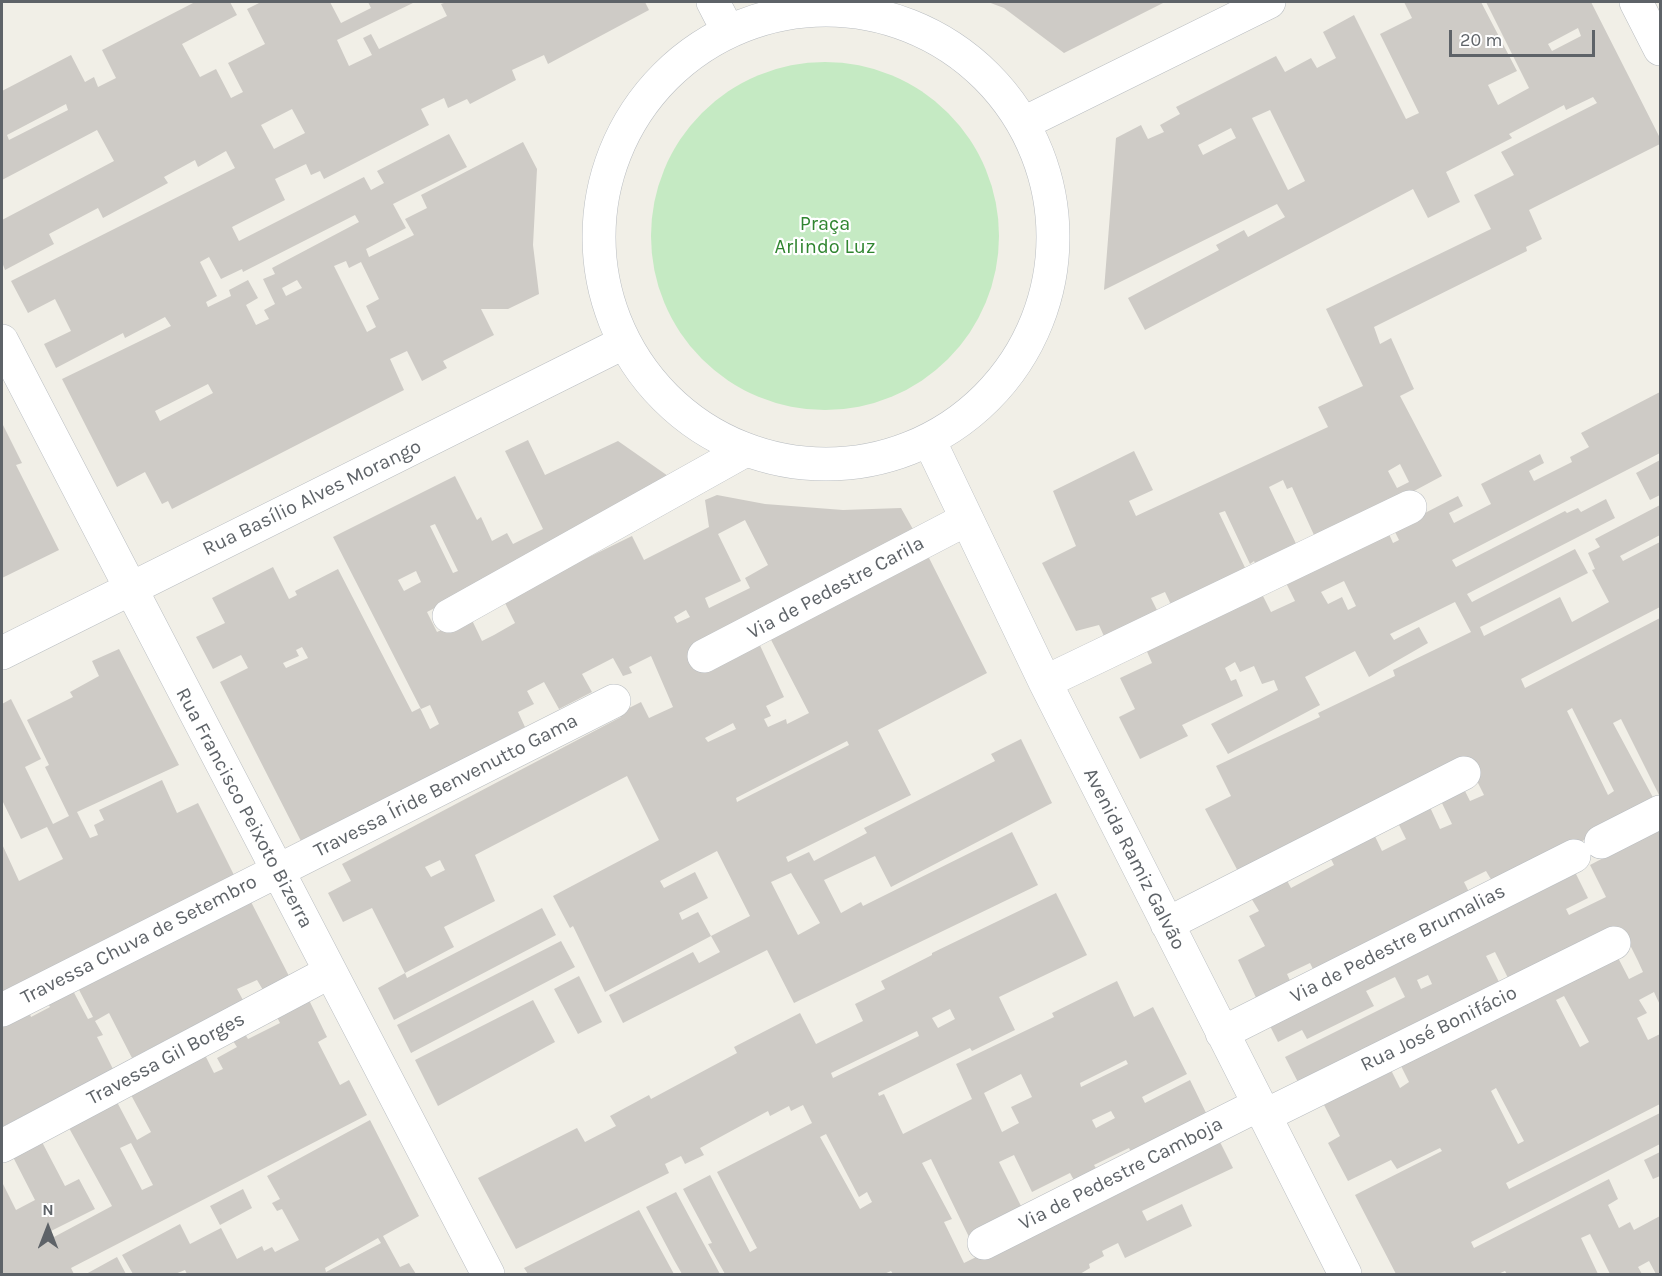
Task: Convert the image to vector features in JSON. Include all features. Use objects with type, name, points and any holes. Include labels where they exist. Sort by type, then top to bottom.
[{"type":"street","points":[[713,2],[728,31]]},
{"type":"street","points":[[1024,123],[1269,2]]},
{"type":"street","points":[[1636,2],[1660,49]]},
{"type":"street","points":[[794,11],[861,12],[926,32],[982,70],[1024,123],[1050,192],[1053,266],[1032,336],[990,397],[929,440],[870,460],[849,462],[808,463],[746,450],[697,425],[655,388],[623,343],[602,285],[597,225],[609,164],[636,110],[677,64],[728,31],[794,11]]},
{"type":"street","name":"Rua Francisco Peixoto Bizerra","points":[[2,341],[488,1275]]},
{"type":"street","name":"Rua Basílio Alves Morango","points":[[2,653],[623,343]]},
{"type":"street","name":"Avenida Ramiz Galvão","points":[[929,440],[1045,682],[1345,1275]]},
{"type":"street","points":[[449,616],[746,450]]},
{"type":"street","points":[[1045,682],[1410,507]]},
{"type":"street","name":"Via de Pedestre Carila","points":[[704,656],[967,519]]},
{"type":"street","name":"Travessa Íride Benvenutto Gama","points":[[278,871],[614,701]]},
{"type":"street","points":[[1167,924],[1464,773]]},
{"type":"street","name":"Via de Pedestre Brumalias","points":[[1222,1033],[1660,812]]},
{"type":"street","name":"Travessa Chuva de Setembro","points":[[2,1010],[278,871]]},
{"type":"street","name":"Rua José Bonifácio","points":[[1261,1111],[1614,943]]},
{"type":"street","name":"Travessa Gil Borges","points":[[2,1146],[330,972]]},
{"type":"street","name":"Via de Pedestre Camboja","points":[[984,1242],[1261,1111]]},
{"type":"green space","name":"Praça Arlindo Luz","points":[[825,62],[859,65],[892,75],[922,91],[948,113],[970,139],[986,169],[996,202],[999,236],[996,270],[986,303],[970,333],[948,359],[922,381],[892,397],[859,407],[825,410],[791,407],[758,397],[728,381],[702,359],[680,333],[664,303],[654,270],[651,236],[654,202],[664,169],[680,139],[702,113],[728,91],[758,75],[791,65]]},
{"type":"building","points":[[195,2],[230,2],[237,15],[182,44],[200,77],[216,69],[231,98],[243,92],[228,63],[265,44],[247,9],[261,2],[330,2],[341,23],[371,8],[368,2],[415,2],[337,40],[349,66],[372,55],[363,38],[371,34],[379,49],[447,16],[441,4],[447,2],[645,2],[649,10],[548,64],[544,55],[512,70],[516,80],[470,104],[467,99],[448,108],[444,98],[421,109],[429,125],[324,179],[320,171],[311,175],[306,164],[275,179],[285,200],[232,227],[239,241],[364,177],[371,190],[384,183],[377,171],[449,134],[467,167],[393,204],[406,228],[366,249],[369,257],[414,235],[405,219],[427,208],[421,195],[523,142],[537,169],[533,245],[539,294],[508,309],[481,309],[494,335],[443,361],[447,368],[422,381],[407,351],[390,359],[404,390],[172,509],[168,501],[162,504],[145,472],[117,487],[62,379],[171,326],[165,317],[125,338],[123,333],[56,368],[44,344],[71,331],[55,299],[28,313],[11,281],[235,168],[226,151],[198,167],[195,160],[164,177],[168,183],[103,218],[98,208],[49,234],[54,244],[5,270],[2,262],[2,220],[114,161],[97,130],[2,180],[2,91],[71,55],[85,82],[94,77],[98,87],[116,78],[102,50]],"holes":[[[66,104],[68,110],[9,140],[7,135]],[[292,109],[305,133],[274,149],[261,125]],[[355,215],[359,222],[272,268],[275,274],[263,279],[275,304],[264,310],[269,319],[256,325],[246,305],[258,298],[248,280],[229,290],[231,296],[208,307],[206,302],[217,296],[200,262],[209,257],[221,279],[242,269],[243,272]],[[346,261],[349,268],[361,262],[379,299],[366,306],[376,327],[367,332],[334,266]],[[297,280],[302,288],[286,296],[282,288]],[[208,384],[213,393],[160,421],[155,411]]]},
{"type":"building","points":[[988,2],[1165,2],[1064,53],[1004,8]]},
{"type":"building","points":[[1404,2],[1481,2],[1517,71],[1488,85],[1498,105],[1529,88],[1486,2],[1591,2],[1660,138],[1660,144],[1529,210],[1542,239],[1526,247],[1527,251],[1374,327],[1380,344],[1391,338],[1414,389],[1400,396],[1442,476],[1414,491],[1416,496],[1314,535],[1292,487],[1287,489],[1283,480],[1269,487],[1300,552],[1259,571],[1254,561],[1250,564],[1225,511],[1219,513],[1249,576],[1174,611],[1165,592],[1151,598],[1161,618],[1107,643],[1099,625],[1076,631],[1042,563],[1076,546],[1053,491],[1134,451],[1153,490],[1129,501],[1136,516],[1328,427],[1318,407],[1363,386],[1326,309],[1491,229],[1474,195],[1514,175],[1501,152],[1597,103],[1593,97],[1566,110],[1564,105],[1509,134],[1512,138],[1446,172],[1460,202],[1428,218],[1413,189],[1145,330],[1128,298],[1219,250],[1216,245],[1244,230],[1248,237],[1285,217],[1277,204],[1104,290],[1116,138],[1141,125],[1148,139],[1164,132],[1160,125],[1180,114],[1176,107],[1276,56],[1285,72],[1311,58],[1317,68],[1336,58],[1323,32],[1354,15],[1406,119],[1419,113],[1380,34],[1412,18]],"holes":[[[1578,28],[1581,36],[1552,51],[1548,44]],[[1270,110],[1305,181],[1288,190],[1252,118]],[[1231,128],[1236,138],[1203,155],[1198,145]],[[1400,464],[1409,482],[1397,488],[1388,471]]]},
{"type":"building","points":[[1660,392],[1660,453],[1452,560],[1456,567],[1565,511],[1567,513],[1578,508],[1581,512],[1606,499],[1615,518],[1467,594],[1472,602],[1575,549],[1588,573],[1480,627],[1484,636],[1560,597],[1572,622],[1609,602],[1592,570],[1595,569],[1588,553],[1600,547],[1595,539],[1660,505],[1660,535],[1620,556],[1623,561],[1660,542],[1660,607],[1521,679],[1525,688],[1660,618],[1660,797],[1621,719],[1613,723],[1656,803],[1495,886],[1486,871],[1464,882],[1472,898],[1317,977],[1310,963],[1287,974],[1294,989],[1260,1006],[1238,960],[1265,946],[1249,916],[1259,911],[1248,893],[1283,873],[1291,888],[1334,865],[1327,851],[1371,828],[1382,851],[1406,839],[1394,815],[1429,805],[1440,829],[1452,824],[1440,799],[1463,787],[1470,801],[1484,795],[1467,761],[1241,877],[1205,809],[1231,796],[1216,766],[1320,717],[1318,713],[1395,676],[1393,670],[1471,632],[1455,602],[1390,634],[1394,640],[1419,627],[1428,643],[1369,677],[1355,651],[1305,677],[1320,705],[1228,754],[1211,724],[1278,690],[1274,680],[1262,684],[1254,666],[1240,672],[1235,662],[1225,668],[1231,681],[1236,679],[1243,696],[1182,725],[1188,736],[1140,759],[1119,717],[1135,709],[1120,678],[1152,663],[1145,647],[1262,594],[1271,612],[1295,601],[1285,581],[1389,534],[1393,543],[1399,540],[1391,524],[1423,514],[1458,496],[1463,506],[1449,513],[1454,523],[1491,504],[1481,484],[1540,454],[1544,463],[1529,471],[1534,481],[1572,462],[1570,457],[1589,447],[1581,433]],"holes":[[[1344,581],[1356,606],[1348,610],[1342,597],[1328,604],[1321,592]],[[1572,708],[1614,791],[1608,795],[1567,711]]]},
{"type":"building","points":[[2,423],[22,463],[16,465],[59,550],[2,578]]},
{"type":"building","points":[[528,440],[545,475],[618,441],[678,483],[427,612],[437,632],[470,616],[482,641],[515,623],[503,599],[632,536],[644,560],[709,527],[705,500],[717,495],[765,504],[843,510],[901,508],[914,531],[757,639],[784,697],[766,706],[771,716],[764,719],[768,727],[786,719],[787,724],[809,713],[768,634],[926,552],[987,673],[878,730],[911,795],[786,857],[788,862],[809,852],[814,861],[867,833],[864,828],[995,761],[991,754],[1021,739],[1052,803],[891,887],[875,856],[824,880],[841,913],[861,902],[863,906],[1012,832],[1038,885],[794,1003],[767,950],[623,1023],[609,995],[693,952],[699,963],[720,952],[711,936],[605,992],[573,926],[570,928],[553,896],[659,840],[627,776],[475,855],[495,901],[444,927],[454,947],[405,973],[372,908],[343,922],[328,893],[351,881],[342,864],[621,717],[619,713],[641,702],[649,718],[673,707],[651,656],[629,667],[632,673],[623,676],[613,658],[582,674],[592,692],[559,709],[544,682],[527,691],[534,704],[518,712],[525,727],[302,843],[220,682],[248,668],[241,655],[213,669],[196,637],[225,623],[212,598],[273,567],[289,599],[297,595],[295,591],[338,569],[412,712],[420,708],[430,729],[439,724],[430,705],[421,709],[333,537],[455,476],[477,520],[481,517],[492,541],[507,533],[513,544],[543,529],[505,451]],"holes":[[[745,520],[768,565],[745,578],[750,588],[709,608],[705,598],[741,581],[718,534]],[[435,524],[458,571],[453,573],[430,526]],[[416,571],[421,582],[404,591],[398,580]],[[686,610],[690,617],[677,623],[674,617]],[[302,647],[308,658],[286,668],[283,663],[299,656],[296,650]],[[733,723],[736,729],[708,742],[705,738]],[[847,741],[849,745],[737,802],[736,798]],[[717,851],[750,916],[711,936],[698,912],[682,920],[679,913],[708,898],[695,872],[664,888],[660,881]],[[440,860],[445,870],[431,877],[425,867]],[[791,873],[820,923],[798,935],[771,882]]]},
{"type":"building","points":[[1660,460],[1660,495],[1650,500],[1636,473]]},
{"type":"building","points":[[119,649],[179,765],[77,812],[90,838],[98,835],[94,825],[104,820],[99,810],[162,780],[177,813],[198,803],[235,877],[2,1000],[2,844],[19,881],[63,859],[47,827],[21,839],[2,800],[2,704],[11,699],[41,759],[25,767],[53,824],[69,816],[45,767],[49,765],[27,720],[73,697],[70,692],[99,676],[92,661]]},
{"type":"building","points":[[1660,828],[1660,1005],[1654,992],[1639,1000],[1647,1013],[1637,1018],[1648,1040],[1660,1034],[1660,1104],[1506,1183],[1509,1189],[1660,1113],[1660,1144],[1471,1242],[1474,1248],[1609,1179],[1618,1199],[1608,1205],[1619,1228],[1630,1222],[1634,1230],[1660,1216],[1660,1274],[1656,1274],[1649,1261],[1638,1267],[1642,1274],[1610,1274],[1590,1234],[1581,1238],[1598,1274],[1507,1274],[1505,1271],[1498,1274],[1396,1274],[1355,1195],[1442,1151],[1440,1148],[1397,1169],[1391,1160],[1348,1181],[1328,1143],[1340,1136],[1324,1105],[1328,1103],[1324,1095],[1391,1070],[1400,1088],[1409,1082],[1397,1058],[1614,950],[1629,979],[1643,972],[1623,931],[1508,978],[1495,952],[1486,956],[1502,988],[1302,1090],[1285,1057],[1405,997],[1395,977],[1366,991],[1374,1006],[1307,1039],[1302,1030],[1278,1042],[1269,1024],[1575,872],[1588,898],[1566,909],[1569,915],[1606,897],[1590,865]],"holes":[[[1428,975],[1432,984],[1421,989],[1417,980]],[[1564,996],[1589,1042],[1580,1047],[1556,1000]],[[1496,1088],[1524,1141],[1518,1144],[1491,1091]]]},
{"type":"building","points":[[1056,893],[1087,955],[999,997],[1015,1030],[972,1051],[970,1048],[878,1093],[879,1096],[884,1094],[903,1134],[972,1099],[956,1064],[1054,1017],[1052,1013],[1117,981],[1134,1017],[1153,1007],[1187,1074],[1142,1097],[1145,1103],[1190,1080],[1209,1119],[1133,1156],[1129,1148],[1094,1165],[1099,1173],[1076,1184],[1070,1173],[1032,1192],[1014,1155],[999,1162],[1023,1210],[969,1237],[931,1159],[922,1163],[952,1219],[944,1222],[964,1263],[1218,1138],[1233,1168],[1142,1211],[1147,1221],[1182,1204],[1192,1226],[1125,1258],[1118,1243],[1102,1251],[1104,1256],[1089,1264],[1090,1268],[1080,1274],[893,1274],[891,1271],[884,1274],[725,1274],[708,1244],[712,1243],[683,1189],[710,1175],[750,1252],[757,1248],[717,1172],[812,1123],[803,1105],[791,1111],[789,1106],[770,1116],[768,1111],[700,1148],[704,1155],[685,1164],[681,1156],[665,1164],[669,1173],[516,1249],[478,1178],[577,1128],[585,1142],[616,1126],[610,1116],[649,1095],[651,1099],[737,1053],[734,1047],[800,1013],[816,1044],[863,1021],[855,1004],[885,989],[881,981],[932,953]],"holes":[[[950,1009],[955,1019],[938,1028],[932,1018]],[[917,1031],[919,1036],[833,1078],[831,1073]],[[1126,1060],[1128,1064],[1081,1087],[1080,1083]],[[1021,1074],[1032,1097],[1011,1107],[1019,1123],[1002,1132],[984,1093]],[[1111,1111],[1115,1118],[1096,1128],[1092,1120]],[[826,1134],[859,1197],[867,1192],[872,1202],[860,1209],[820,1137]]]},
{"type":"building","points":[[248,896],[289,976],[263,990],[257,980],[237,989],[243,1000],[132,1058],[109,1013],[95,1021],[103,1035],[97,1037],[113,1069],[2,1127],[2,1023],[28,1009],[31,1017],[50,1007],[46,1000],[71,987],[88,1019],[93,1017],[76,984]]},
{"type":"building","points":[[542,908],[556,935],[394,1020],[378,988],[405,973],[407,978]]},
{"type":"building","points":[[561,941],[575,967],[411,1053],[397,1025]]},
{"type":"building","points":[[579,976],[602,1022],[578,1034],[554,989]]},
{"type":"building","points":[[309,1000],[327,1037],[318,1042],[340,1085],[349,1080],[367,1115],[71,1268],[74,1274],[2,1274],[2,1182],[16,1210],[35,1200],[13,1157],[42,1142],[65,1186],[79,1179],[95,1209],[51,1231],[54,1237],[112,1206],[69,1128],[117,1102],[137,1140],[151,1132],[131,1095],[205,1055],[214,1073],[223,1069],[217,1058],[237,1047],[233,1041],[245,1034],[248,1039],[280,1023],[277,1017]],"holes":[[[131,1143],[153,1185],[142,1190],[120,1148]]]},
{"type":"building","points":[[533,1000],[555,1042],[438,1106],[415,1060]]},
{"type":"building","points":[[370,1120],[419,1216],[383,1236],[400,1267],[409,1263],[416,1274],[187,1274],[185,1270],[175,1274],[133,1274],[122,1255],[180,1224],[190,1244],[221,1228],[237,1259],[262,1246],[264,1251],[272,1247],[275,1252],[299,1240],[282,1209],[277,1211],[272,1203],[280,1199],[267,1176]],"holes":[[[378,1238],[381,1243],[326,1272],[325,1268]]]},
{"type":"building","points":[[1660,1152],[1660,1176],[1653,1179],[1644,1160]]},
{"type":"building","points":[[243,1189],[252,1208],[220,1225],[210,1206]]},
{"type":"building","points":[[676,1192],[720,1274],[682,1274],[674,1260],[646,1207]]},
{"type":"building","points":[[639,1210],[674,1274],[528,1274],[524,1268]]},
{"type":"building","points":[[117,1257],[126,1274],[86,1274]]}]
